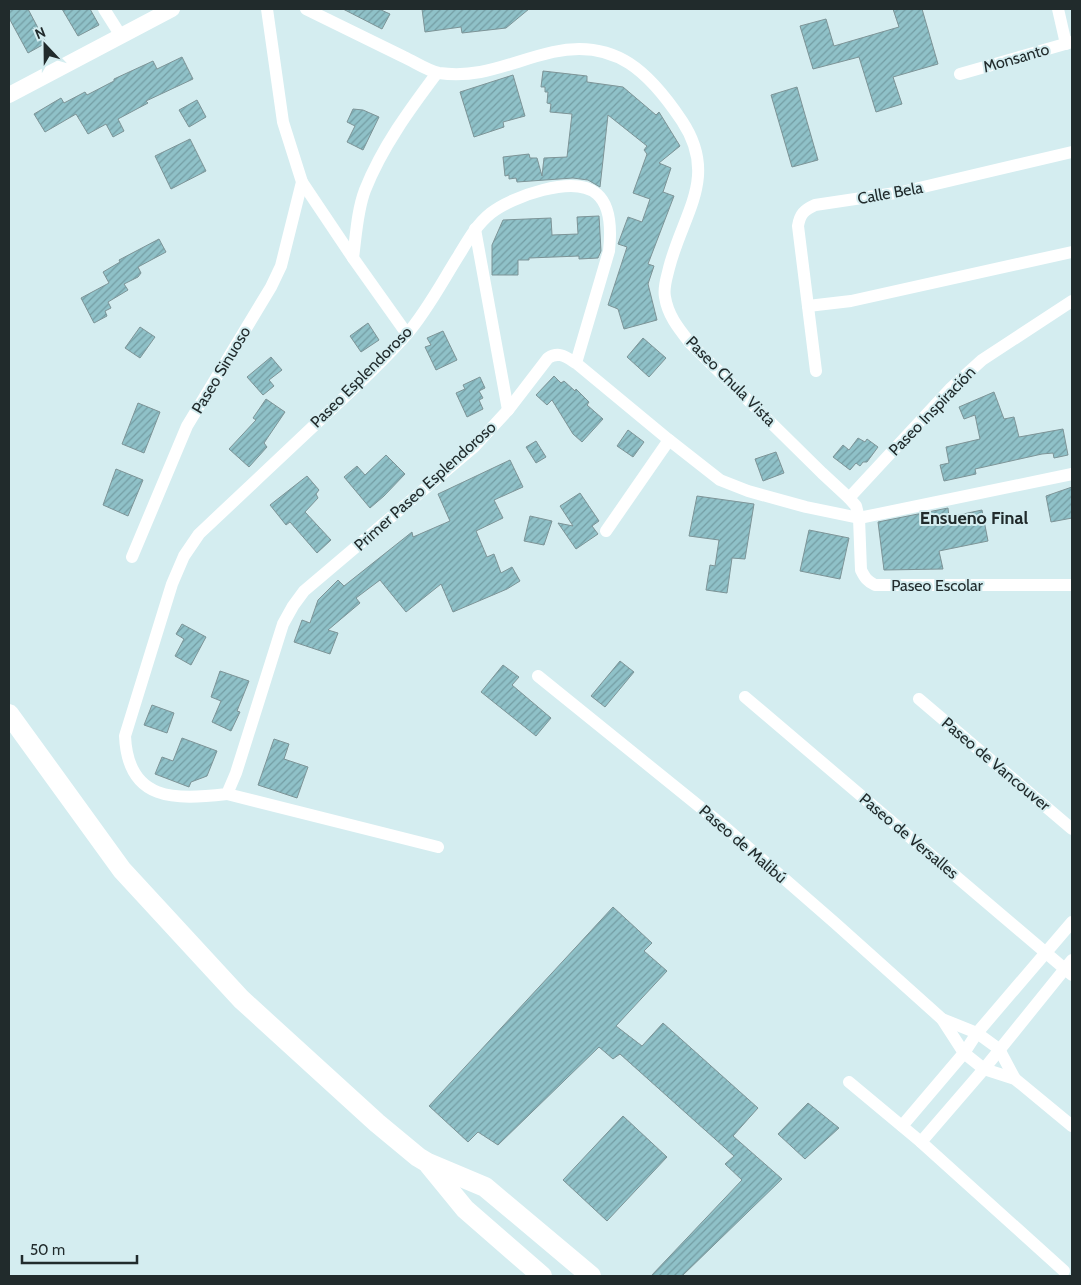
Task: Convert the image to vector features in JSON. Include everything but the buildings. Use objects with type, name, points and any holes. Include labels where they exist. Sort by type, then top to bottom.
[{"type":"main road","points":[[10,715],[122,870],[240,999],[378,1123],[428,1163],[465,1209],[542,1276]]},
{"type":"main road","points":[[428,1163],[485,1187],[592,1276]]},
{"type":"street","points":[[104,9],[121,36]]},
{"type":"street","points":[[9,95],[172,9]]},
{"type":"street","points":[[267,9],[283,122],[302,182],[407,334]]},
{"type":"street","name":"Paseo Chula Vista","points":[[306,9],[437,73],[472,73],[494,70],[553,52],[573,49],[598,50],[618,57],[634,65],[648,77],[665,97],[688,130],[696,146],[699,164],[698,181],[693,200],[673,250],[665,282],[665,296],[669,312],[676,326],[690,343],[855,507]]},
{"type":"street","points":[[1058,9],[1069,43]]},
{"type":"street","name":"Monsanto","points":[[960,74],[1069,43]]},
{"type":"street","points":[[353,258],[365,190],[386,147],[411,107],[437,73]]},
{"type":"street","name":"Calle Bela","points":[[816,371],[798,226],[799,217],[805,209],[815,205],[902,192],[1072,152]]},
{"type":"street","name":"Paseo Sinuoso","points":[[132,557],[187,426],[271,287],[281,266],[302,182]]},
{"type":"street","name":"Paseo Esplendoroso","points":[[226,794],[184,798],[164,795],[152,790],[139,778],[125,753],[125,736],[172,584],[184,556],[199,534],[364,379],[407,334],[425,310],[475,229],[490,213],[506,203],[531,192],[572,186],[588,189],[598,194],[608,216],[611,232],[609,251],[576,363]]},
{"type":"street","points":[[475,229],[508,410]]},
{"type":"street","points":[[808,306],[852,300],[1072,252]]},
{"type":"street","name":"Paseo Inspiración","points":[[855,507],[950,390],[982,360],[1072,301]]},
{"type":"street","name":"Primer Paseo Esplendoroso","points":[[226,794],[236,773],[283,624],[304,591],[474,446],[508,410],[548,358],[553,355],[563,355],[576,363],[720,480],[748,491],[806,507],[855,507],[1072,474]]},
{"type":"street","points":[[606,531],[669,440]]},
{"type":"street","name":"Paseo Escolar","points":[[855,507],[861,570],[868,582],[875,584],[1072,585]]},
{"type":"street","name":"Paseo de Malibú","points":[[538,676],[726,828],[942,1019],[964,1053],[984,1069],[1015,1079]]},
{"type":"street","name":"Paseo de Versalles","points":[[745,697],[1046,953],[1070,968]]},
{"type":"street","name":"Paseo de Vancouver","points":[[920,699],[1072,830]]},
{"type":"street","points":[[226,794],[438,847]]},
{"type":"street","points":[[902,1126],[1072,922]]},
{"type":"street","points":[[921,1142],[984,1069],[998,1049],[1070,968]]},
{"type":"street","name":"Paseo de Malibú","points":[[942,1019],[978,1033],[998,1049],[1015,1079],[1072,1126]]},
{"type":"street","points":[[849,1082],[921,1142],[1064,1271]]},
{"type":"district","name":"Ensueno Final","points":[[974,518]]}]
